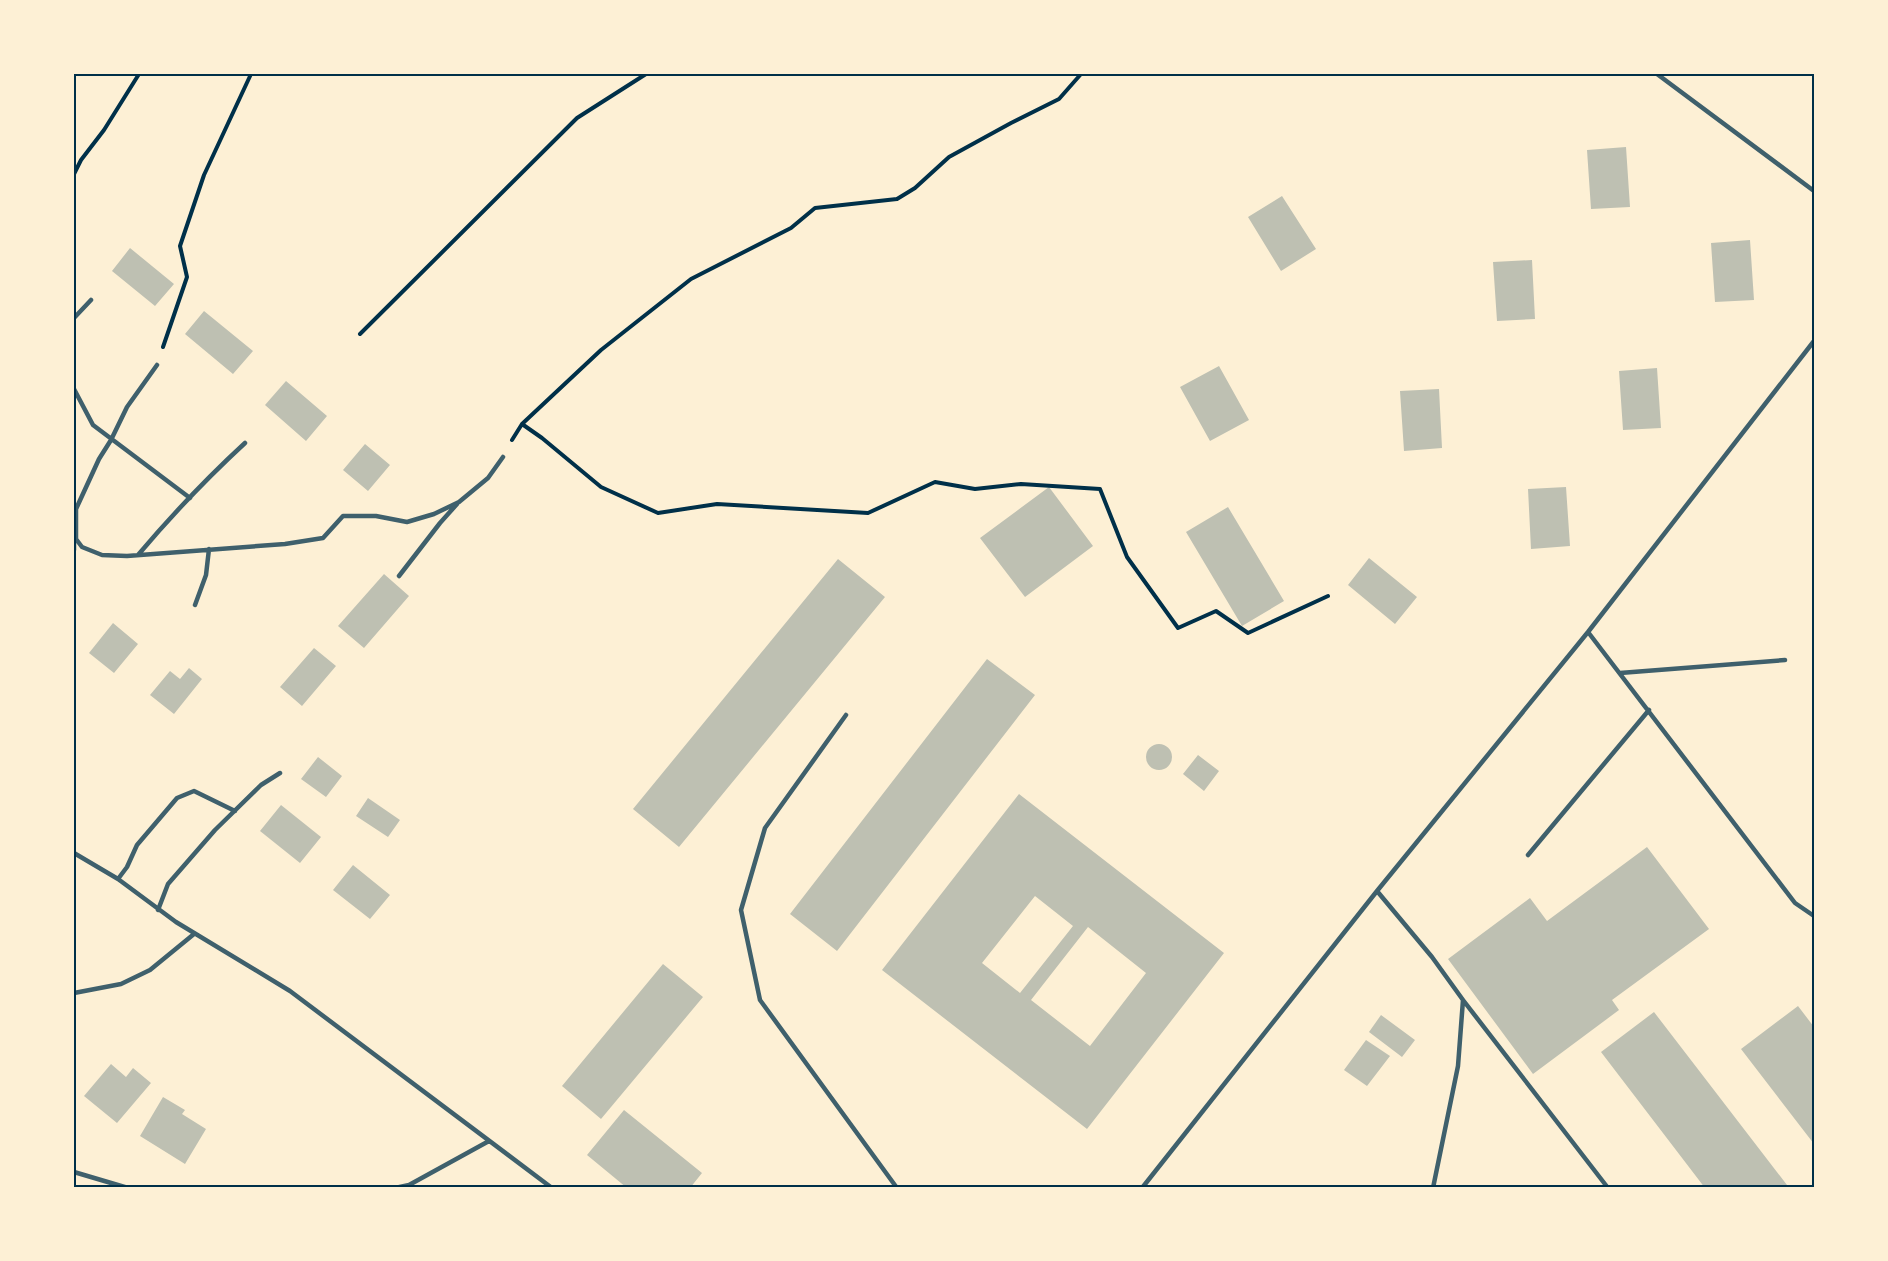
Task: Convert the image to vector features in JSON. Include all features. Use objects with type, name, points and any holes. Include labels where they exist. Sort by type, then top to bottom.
[{"type":"lane","points":[[1657,74],[1815,192]]},
{"type":"lane","points":[[74,318],[90,300]]},
{"type":"lane","points":[[1142,1188],[1377,891],[1588,632],[1815,341]]},
{"type":"lane","points":[[74,550],[76,509],[127,407],[157,364]]},
{"type":"lane","points":[[74,389],[93,425],[190,498]]},
{"type":"lane","points":[[138,555],[162,526],[244,443]]},
{"type":"lane","points":[[399,576],[459,502],[488,478],[503,457]]},
{"type":"lane","points":[[75,538],[82,547],[102,555],[138,555],[285,544],[323,538],[343,516],[376,516],[407,522],[434,514],[459,502]]},
{"type":"lane","points":[[195,605],[206,575],[209,549]]},
{"type":"lane","points":[[1588,632],[1795,903],[1815,916]]},
{"type":"lane","points":[[1620,674],[1785,660]]},
{"type":"lane","points":[[1528,855],[1649,710]]},
{"type":"lane","points":[[846,715],[765,828],[741,910],[760,1000],[897,1188]]},
{"type":"lane","points":[[158,910],[168,884],[214,830],[261,785],[280,773]]},
{"type":"lane","points":[[118,879],[127,867],[137,845],[177,798],[194,791],[235,811]]},
{"type":"lane","points":[[74,854],[118,879],[194,934],[290,991],[552,1188]]},
{"type":"lane","points":[[1377,891],[1432,957],[1608,1188]]},
{"type":"lane","points":[[74,993],[121,984],[150,970],[194,934]]},
{"type":"lane","points":[[1433,1188],[1458,1066],[1463,1000]]},
{"type":"lane","points":[[395,1188],[409,1185],[489,1142]]},
{"type":"lane","points":[[74,1172],[128,1188]]},
{"type":"path","points":[[74,174],[139,74]]},
{"type":"path","points":[[157,364],[187,277],[180,246],[204,175],[250,74]]},
{"type":"path","points":[[360,334],[577,118],[646,74]]},
{"type":"path","points":[[503,457],[522,424],[601,350],[691,279],[790,228],[815,208],[897,199],[915,188],[949,158],[1059,99],[1081,74]]},
{"type":"path","points":[[522,424],[601,487],[658,513],[717,504],[868,513],[935,483],[975,489],[1021,484],[1100,489],[1127,557],[1178,628],[1216,611],[1248,633],[1328,596]]},
{"type":"building","points":[[1626,147],[1630,207],[1591,209],[1587,150]]},
{"type":"building","points":[[1282,196],[1316,249],[1281,271],[1248,217]]},
{"type":"building","points":[[1750,240],[1754,300],[1715,302],[1711,243]]},
{"type":"building","points":[[130,248],[174,284],[155,306],[112,271]]},
{"type":"building","points":[[1532,260],[1535,319],[1497,321],[1493,262]]},
{"type":"building","points":[[204,311],[253,351],[233,374],[185,334]]},
{"type":"building","points":[[1219,366],[1249,420],[1210,441],[1180,387]]},
{"type":"building","points":[[1657,368],[1661,428],[1623,430],[1619,371]]},
{"type":"building","points":[[286,381],[327,416],[306,441],[265,405]]},
{"type":"building","points":[[1439,389],[1442,448],[1404,451],[1400,391]]},
{"type":"building","points":[[365,444],[390,465],[368,491],[343,470]]},
{"type":"building","points":[[1049,487],[1093,546],[1025,597],[980,538]]},
{"type":"building","points":[[1566,487],[1570,546],[1531,549],[1528,489]]},
{"type":"building","points":[[1228,507],[1284,601],[1242,626],[1186,532]]},
{"type":"building","points":[[1369,558],[1417,597],[1395,624],[1348,585]]},
{"type":"building","points":[[838,559],[885,597],[679,847],[633,809]]},
{"type":"building","points":[[384,574],[409,596],[364,648],[338,626]]},
{"type":"building","points":[[113,623],[138,644],[114,673],[89,653]]},
{"type":"building","points":[[314,648],[336,666],[302,706],[280,687]]},
{"type":"building","points":[[987,659],[1035,695],[837,951],[790,914]]},
{"type":"building","points":[[189,668],[202,679],[174,714],[150,695],[170,671],[180,679]]},
{"type":"building","points":[[1159,744],[1168,748],[1172,757],[1168,766],[1159,770],[1150,766],[1146,757],[1150,748]]},
{"type":"building","points":[[1198,755],[1219,771],[1204,791],[1183,774]]},
{"type":"building","points":[[318,757],[342,776],[326,797],[301,779]]},
{"type":"building","points":[[1019,794],[1224,953],[1087,1129],[882,970]],"holes":[[[1035,896],[1073,926],[1020,993],[982,963]],[[1088,927],[1146,973],[1090,1046],[1031,1000]]]},
{"type":"building","points":[[368,798],[400,820],[388,837],[356,816]]},
{"type":"building","points":[[281,805],[321,837],[300,863],[260,831]]},
{"type":"building","points":[[1647,847],[1709,929],[1612,1000],[1619,1010],[1533,1074],[1448,959],[1530,898],[1547,921]]},
{"type":"building","points":[[353,865],[390,895],[370,919],[333,890]]},
{"type":"building","points":[[663,964],[703,997],[601,1119],[562,1086]]},
{"type":"building","points":[[1798,1006],[1814,1027],[1814,1144],[1741,1049]]},
{"type":"building","points":[[1654,1012],[1787,1185],[1784,1188],[1705,1188],[1601,1052]]},
{"type":"building","points":[[1381,1015],[1415,1040],[1402,1057],[1369,1032]]},
{"type":"building","points":[[1366,1040],[1390,1056],[1367,1086],[1344,1070]]},
{"type":"building","points":[[111,1064],[126,1077],[133,1068],[151,1083],[117,1123],[84,1096]]},
{"type":"building","points":[[163,1097],[185,1110],[182,1114],[206,1129],[185,1164],[140,1136]]},
{"type":"building","points":[[624,1110],[702,1173],[690,1188],[627,1188],[587,1155]]}]
